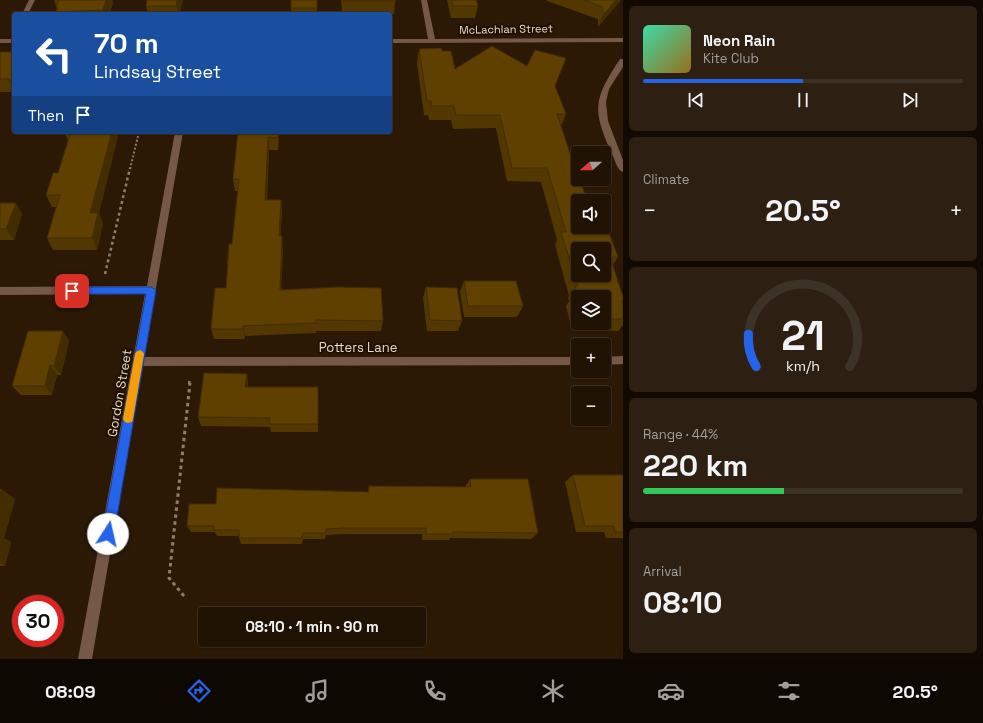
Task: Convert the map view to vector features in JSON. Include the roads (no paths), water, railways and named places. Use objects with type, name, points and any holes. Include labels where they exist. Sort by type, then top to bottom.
[{"type":"street","points":[[26,12],[32,0]]},
{"type":"street","points":[[424,0],[432,41]]},
{"type":"street","points":[[0,41],[12,40]]},
{"type":"street","name":"McLachlan Street","points":[[392,41],[623,40]]},
{"type":"street","points":[[623,61],[604,93],[601,105],[602,117],[623,169]]},
{"type":"street","name":"Gordon Street","points":[[85,659],[88,650],[180,134]]},
{"type":"street","points":[[0,292],[151,290]]},
{"type":"street","points":[[611,360],[623,360]]},
{"type":"street","name":"Potters Lane","points":[[138,362],[571,361]]}]
